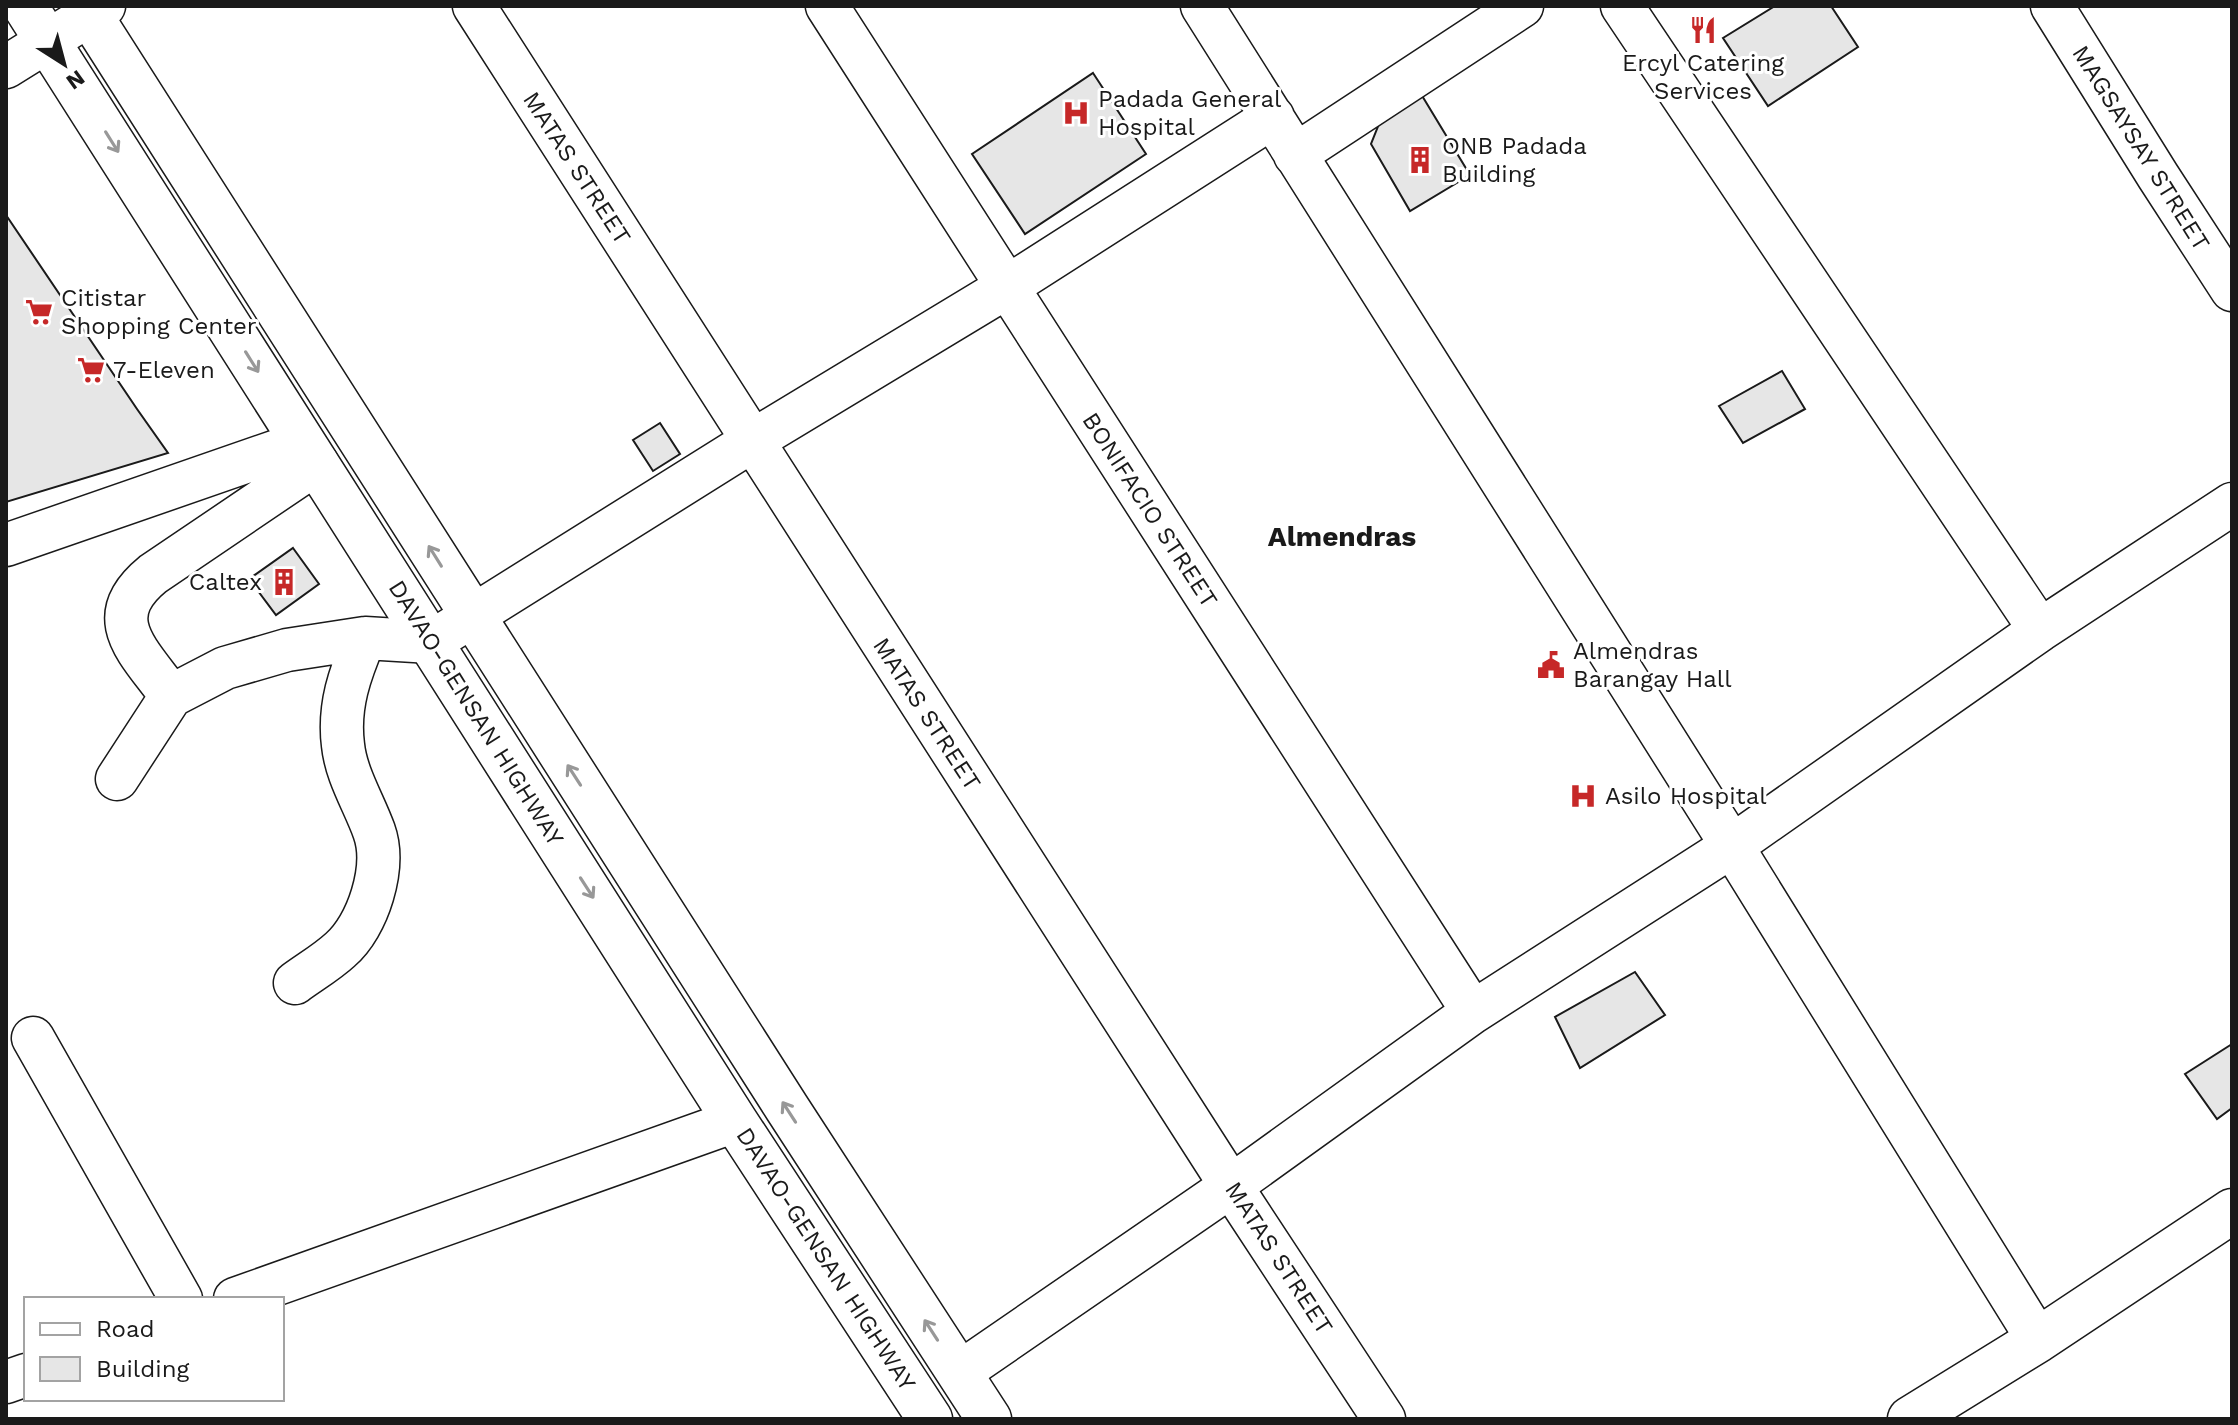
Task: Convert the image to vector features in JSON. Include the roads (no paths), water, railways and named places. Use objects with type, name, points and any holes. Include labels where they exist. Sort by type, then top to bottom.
[{"type":"main road","name":"DAVAO-GENSAN HIGHWAY","points":[[93,9],[473,615],[989,1419]]},
{"type":"main road","name":"DAVAO-GENSAN HIGHWAY","points":[[36,24],[735,1121],[930,1419]]},
{"type":"main road","points":[[1910,1419],[2038,1340],[2232,1211]]},
{"type":"street","name":"MATAS STREET","points":[[474,6],[1231,1186],[1384,1419]]},
{"type":"street","name":"BONIFACIO STREET","points":[[827,6],[1473,1012]]},
{"type":"street","points":[[1295,155],[1522,6]]},
{"type":"street","points":[[1622,6],[2040,630]]},
{"type":"street","name":"MAGSAYSAY STREET","points":[[2052,6],[2232,290]]},
{"type":"street","points":[[6,67],[36,24],[93,9]]},
{"type":"street","points":[[1221,13],[1295,155],[1732,846],[2038,1340]]},
{"type":"street","points":[[117,779],[171,696],[196,681],[250,659],[287,650],[365,638],[431,642],[752,441],[1007,287],[1273,117]]},
{"type":"street","points":[[6,545],[310,453]]},
{"type":"street","points":[[171,696],[129,635],[125,620],[128,603],[138,586],[310,453]]},
{"type":"street","points":[[959,1373],[1231,1186],[1473,1012],[1732,846],[2040,630],[2232,504]]},
{"type":"street","points":[[295,983],[343,948],[369,907],[379,869],[376,835],[343,747],[342,707],[346,686],[365,638]]},
{"type":"street","points":[[33,1038],[180,1297]]},
{"type":"street","points":[[241,1297],[735,1121]]},
{"type":"place","name":"Ercyl Catering Services","points":[[1703,30]]},
{"type":"place","name":"Padada General Hospital","points":[[1076,113]]},
{"type":"place","name":"ONB Padada Building","points":[[1420,160]]},
{"type":"place","name":"Citistar Shopping Center","points":[[39,312]]},
{"type":"place","name":"7-Eleven","points":[[91,370]]},
{"type":"place","name":"Caltex","points":[[284,582]]},
{"type":"place","name":"Almendras Barangay Hall","points":[[1551,665]]},
{"type":"place","name":"Asilo Hospital","points":[[1583,796]]},
{"type":"district","name":"Almendras","points":[[1342,536]]}]
